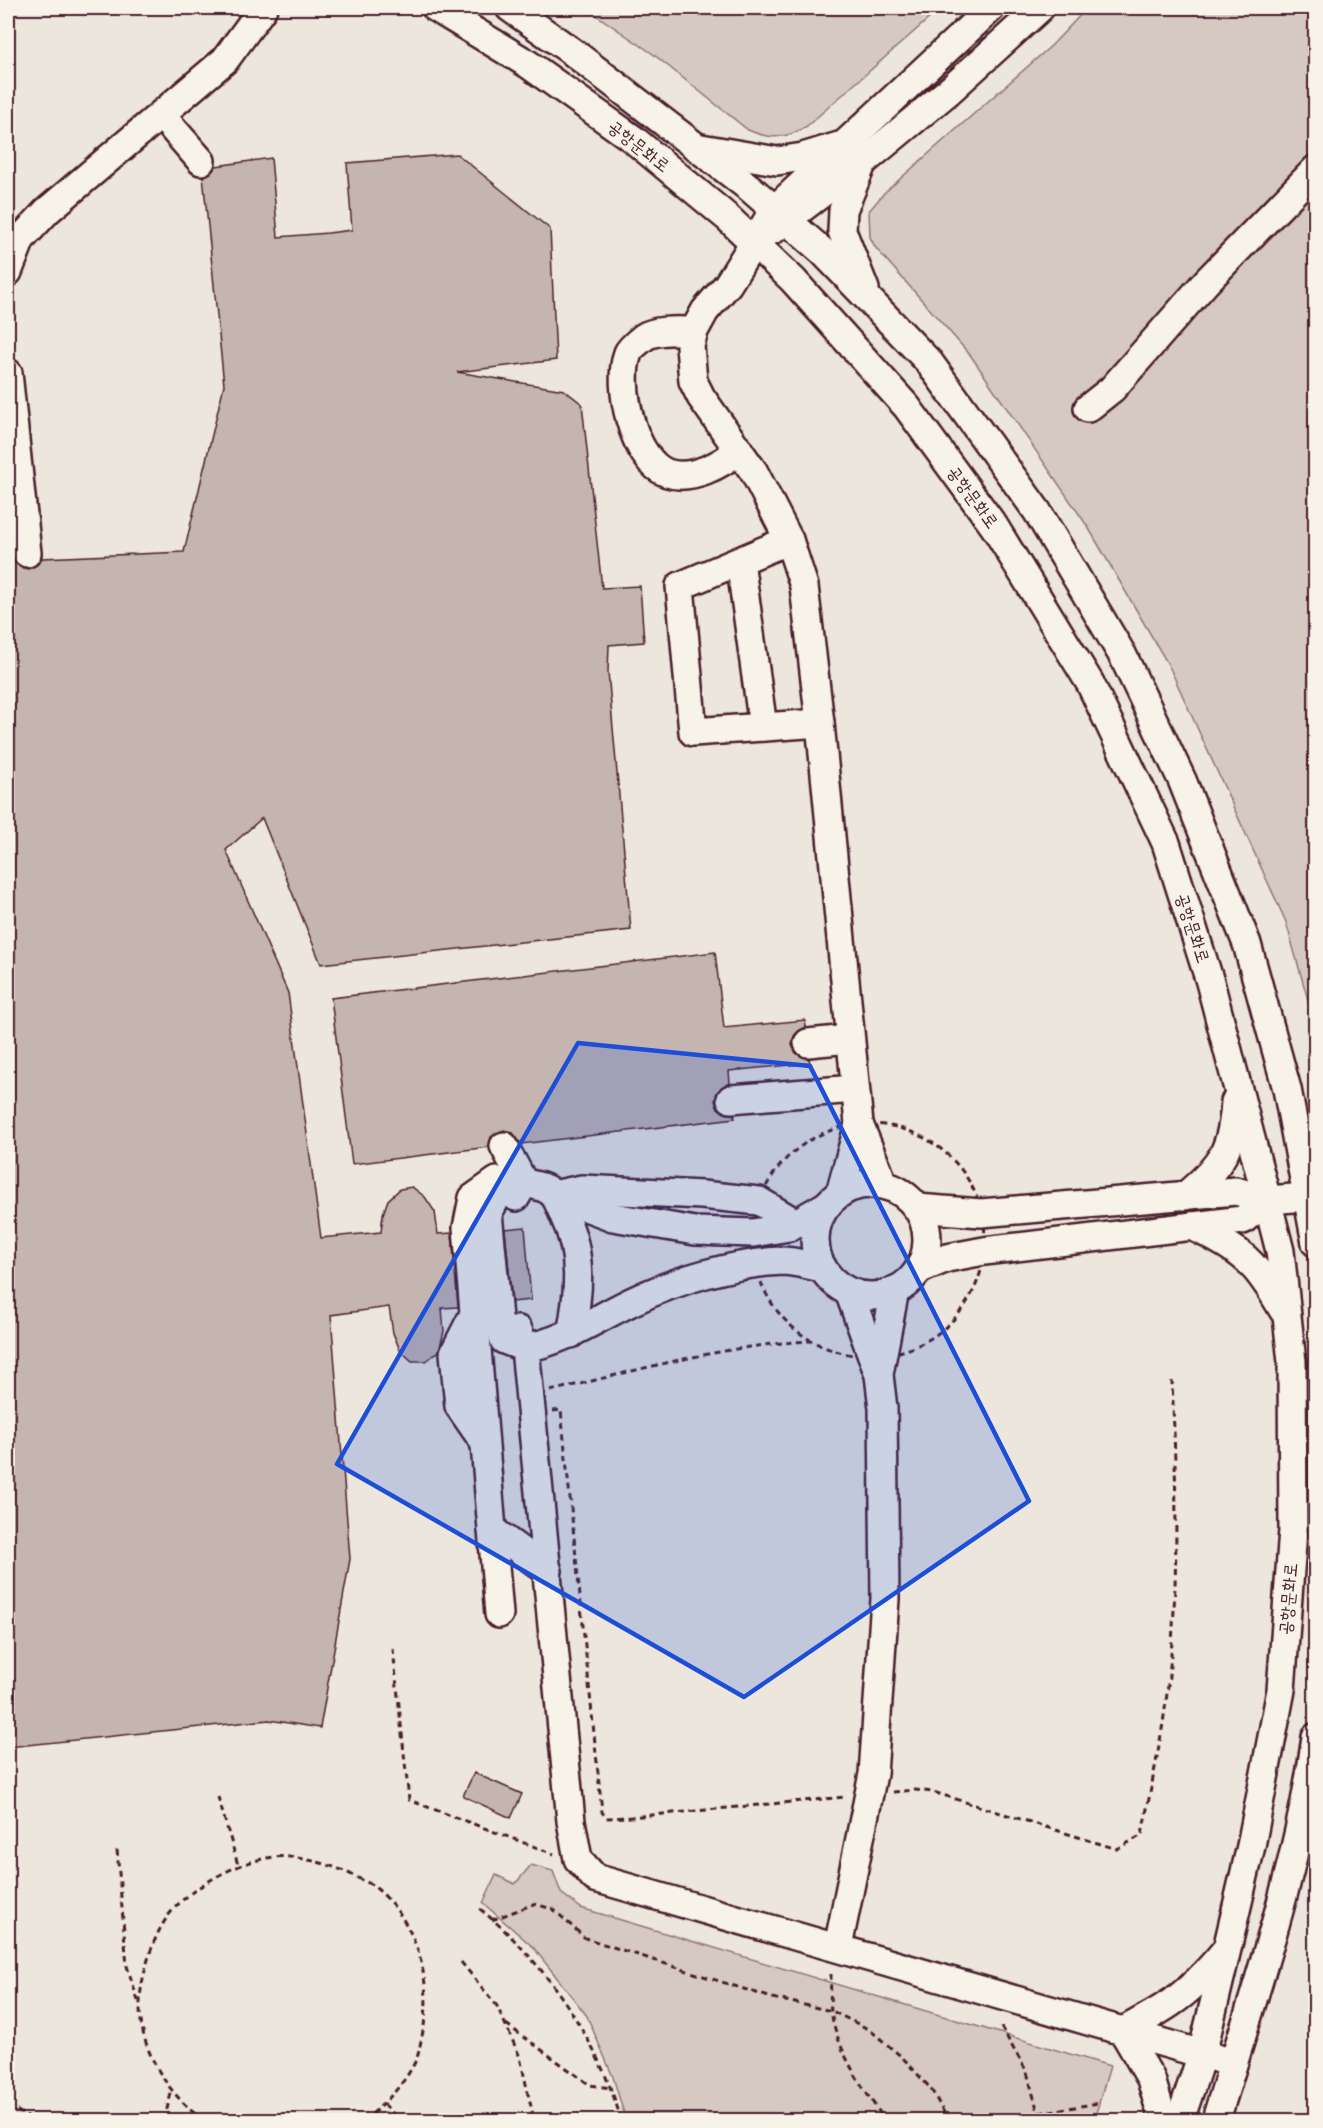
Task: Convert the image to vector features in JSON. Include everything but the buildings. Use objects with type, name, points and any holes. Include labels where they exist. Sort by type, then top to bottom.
[{"type":"street","points":[[8,272],[21,239],[47,211],[225,60],[263,8]]},
{"type":"street","name":"공항문화로","points":[[436,8],[528,64],[633,139],[755,242],[793,280],[907,407],[994,526],[1090,683],[1166,843],[1210,982],[1268,1200],[1280,1251],[1292,1362],[1293,1530],[1281,1690],[1251,1846],[1227,1949],[1202,2054],[1180,2121]]},
{"type":"street","name":"공항문화로","points":[[510,8],[574,53],[696,147],[822,251],[929,362],[1037,511],[1123,656],[1182,780],[1247,944],[1287,1089],[1316,1243]]},
{"type":"street","points":[[884,1185],[859,1124],[820,723],[804,586],[789,540],[754,472],[710,412],[693,381],[690,363],[694,331],[755,242],[780,216],[854,153],[992,8]]},
{"type":"street","points":[[696,147],[777,161],[854,153],[950,90],[1040,8]]},
{"type":"street","points":[[161,115],[201,160]]},
{"type":"street","points":[[854,153],[843,210],[842,231],[870,301]]},
{"type":"street","points":[[1088,408],[1112,390],[1206,282],[1316,169]]},
{"type":"street","points":[[694,331],[646,335],[628,351],[623,378],[625,406],[636,436],[653,463],[666,473],[684,476],[723,464],[739,450]]},
{"type":"street","points":[[8,373],[14,404],[27,553]]},
{"type":"street","points":[[789,540],[680,586],[693,732],[724,741],[763,727],[820,723]]},
{"type":"street","points":[[740,561],[763,727]]},
{"type":"street","points":[[808,1043],[849,1039]]},
{"type":"street","points":[[1185,1196],[1210,1176],[1225,1156],[1233,1134],[1236,1080]]},
{"type":"street","points":[[731,1099],[855,1089]]},
{"type":"street","points":[[548,1571],[501,1537],[485,1444],[467,1228],[473,1198],[497,1182],[524,1183],[545,1188],[554,1195],[614,1217],[695,1231],[753,1233],[796,1223],[834,1199],[854,1186],[884,1185],[908,1198],[917,1208],[924,1223],[927,1239],[925,1255],[918,1270],[908,1282],[895,1290],[872,1295],[849,1292],[834,1282],[823,1268],[817,1253],[815,1236],[819,1220],[834,1199],[859,1124]]},
{"type":"street","points":[[504,1146],[524,1183]]},
{"type":"street","points":[[524,1183],[505,1215],[516,1324],[525,1348],[571,1821],[578,1859],[595,1878],[1233,2064]]},
{"type":"street","points":[[554,1195],[582,1190],[702,1195],[759,1201],[796,1223]]},
{"type":"street","points":[[917,1208],[981,1213],[1236,1191],[1268,1200],[1308,1197]]},
{"type":"street","points":[[554,1195],[569,1225],[577,1256],[579,1292],[571,1334]]},
{"type":"street","points":[[918,1270],[947,1258],[984,1251],[1243,1220],[1268,1200]]},
{"type":"street","points":[[1192,1226],[1245,1256],[1268,1285],[1287,1317]]},
{"type":"street","points":[[525,1348],[548,1344],[634,1300],[684,1281],[784,1261],[823,1268]]},
{"type":"street","points":[[878,1362],[895,1290]]},
{"type":"street","points":[[838,1947],[873,1774],[885,1599],[882,1408],[878,1362],[849,1292]]},
{"type":"street","points":[[474,1312],[491,1371],[501,1537],[499,1614]]},
{"type":"street","points":[[1216,2121],[1274,1928],[1309,1783],[1316,1737]]},
{"type":"street","points":[[1123,2031],[1171,2005],[1195,1986],[1227,1949]]},
{"type":"street","points":[[1123,2031],[1151,2079],[1163,2121]]},
{"type":"path","points":[[859,1124],[895,1126],[910,1131],[938,1147],[950,1157],[970,1183],[981,1213],[984,1251],[974,1289],[951,1322],[917,1345],[878,1362],[813,1341],[793,1327],[776,1309],[764,1288],[756,1265],[753,1233],[759,1201],[775,1172],[798,1148],[826,1131],[859,1124]]},
{"type":"path","points":[[550,1390],[732,1349],[767,1343],[813,1341]]},
{"type":"path","points":[[393,1649],[409,1800],[561,1856]]},
{"type":"path","points":[[218,1797],[238,1865]]},
{"type":"path","points":[[117,1850],[127,1966],[141,2009]]},
{"type":"path","points":[[203,2121],[183,2105],[158,2071],[142,2031],[140,1994],[148,1954],[168,1915],[200,1886],[238,1865],[289,1856],[336,1866],[376,1887],[405,1923],[424,1965],[428,2013],[417,2061],[383,2104],[365,2121]]},
{"type":"path","points":[[492,1920],[534,1904],[553,1909],[585,1938],[772,1998],[832,2011],[870,2030],[903,2058],[931,2088],[948,2121]]},
{"type":"path","points":[[480,1909],[520,1948],[554,1988],[589,2039],[612,2088],[621,2121]]},
{"type":"path","points":[[461,1962],[497,2006],[505,2023],[520,2057],[534,2121]]},
{"type":"path","points":[[831,1974],[832,2011],[845,2054],[864,2091],[885,2121]]},
{"type":"path","points":[[505,2023],[590,2085],[612,2088]]},
{"type":"path","points":[[1001,2027],[1027,2072],[1040,2121]]},
{"type":"path","points":[[164,2121],[172,2090]]},
{"type":"path","points":[[1039,2113],[1099,2103]]},
{"type":"path","points":[[383,2104],[399,2121]]},
{"type":"path","points":[[8,2105],[32,2121]]},
{"type":"path","points":[[8,2113],[10,2121]]},
{"type":"highlighted area","points":[[578,1043],[810,1066],[1029,1501],[744,1697],[337,1464]]},
{"type":"shaded area","points":[[586,8],[941,8],[807,126],[792,134],[771,137],[748,130],[653,54]]},
{"type":"shaded area","points":[[1087,8],[1315,8],[1315,1025],[1286,922],[1169,666],[1088,527],[971,356],[875,247],[870,237],[869,211],[884,193],[1052,45]]},
{"type":"shaded area","points":[[531,1865],[553,1871],[561,1893],[581,1908],[1110,2066],[1094,2120],[626,2120],[613,2077],[587,2016],[533,1947],[483,1903],[496,1875],[515,1884]]}]
